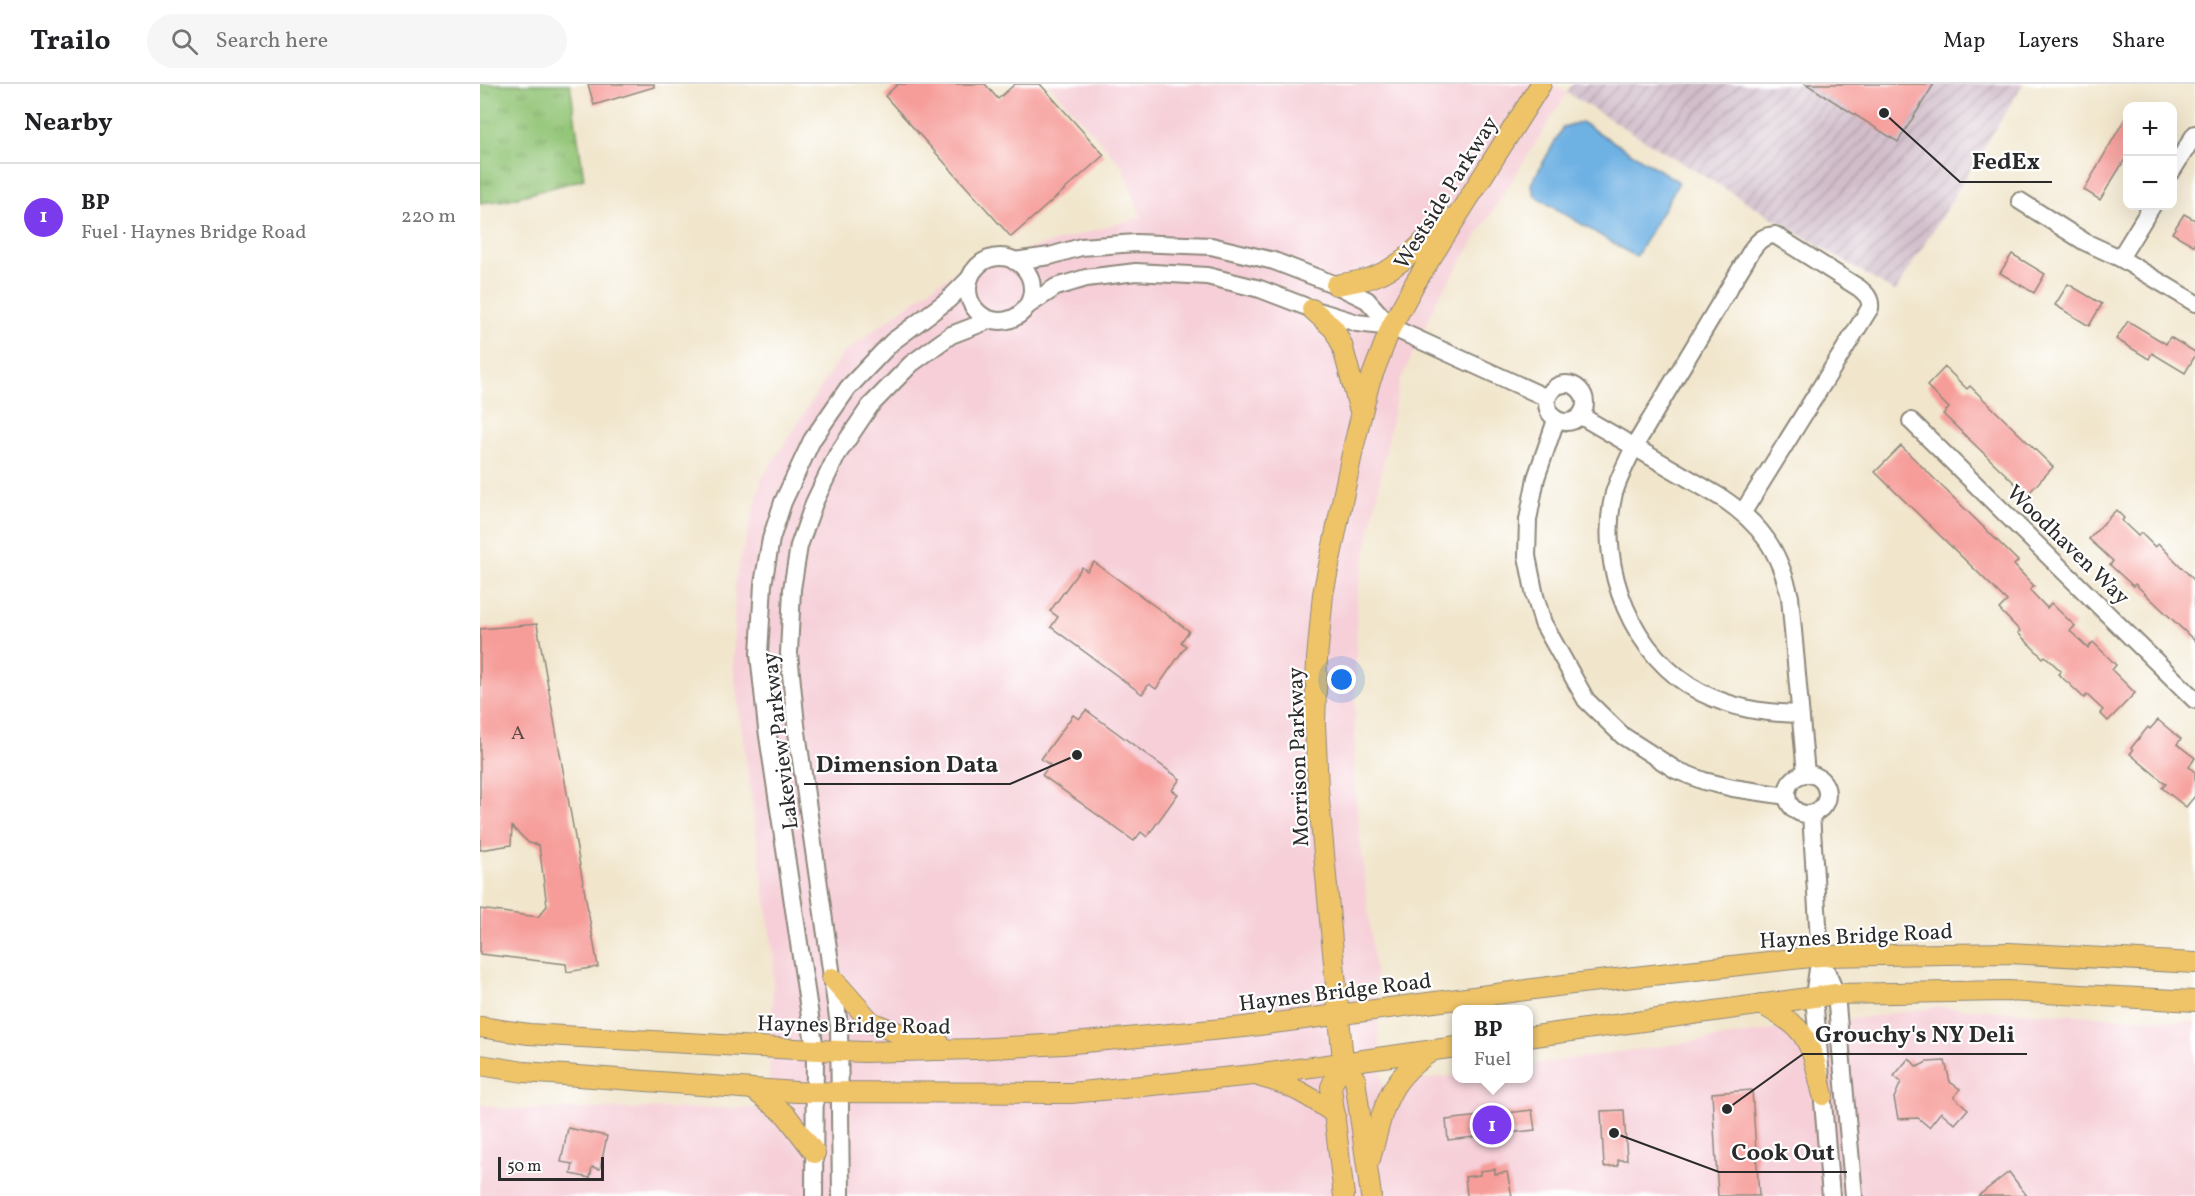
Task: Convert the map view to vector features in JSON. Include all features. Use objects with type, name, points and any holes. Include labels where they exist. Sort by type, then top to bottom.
[{"type":"main road","name":"Westside Parkway","points":[[1391,327],[1415,283],[1541,84]]},
{"type":"main road","points":[[1336,285],[1373,277],[1410,255],[1474,191]]},
{"type":"main road","points":[[1312,309],[1334,328],[1342,345],[1361,417]]},
{"type":"main road","name":"Morrison Parkway","points":[[1339,1014],[1318,789],[1315,724],[1317,659],[1323,594],[1361,417],[1370,384],[1391,327]]},
{"type":"main road","name":"Haynes Bridge Road","points":[[480,1027],[529,1034],[815,1050],[974,1049],[1063,1044],[1244,1027],[1820,956],[2008,953],[2195,963]]},
{"type":"main road","points":[[832,978],[864,1016],[880,1027],[920,1039],[974,1049]]},
{"type":"main road","points":[[1533,1036],[1836,994],[2008,991],[2195,1001]]},
{"type":"main road","points":[[1761,1004],[1796,1026],[1805,1038],[1812,1053],[1823,1095]]},
{"type":"main road","points":[[1339,1014],[1343,1061],[1355,1079],[1371,1196]]},
{"type":"main road","points":[[480,1065],[524,1072],[815,1092],[1071,1093],[1254,1075],[1452,1047]]},
{"type":"main road","points":[[1367,1169],[1387,1099],[1396,1080],[1413,1062],[1434,1049]]},
{"type":"main road","points":[[1343,1061],[1332,1083],[1344,1196]]},
{"type":"main road","points":[[1254,1075],[1283,1083],[1309,1095],[1335,1114]]},
{"type":"main road","points":[[753,1089],[786,1115],[815,1153]]},
{"type":"street","points":[[2177,163],[2195,134]]},
{"type":"street","points":[[2020,201],[2085,242],[2120,258],[2195,303]]},
{"type":"street","points":[[2120,258],[2150,210]]},
{"type":"street","points":[[1743,512],[1870,308],[1867,295],[1859,288],[1775,235],[1761,239],[1753,248],[1634,447],[1622,470],[1614,494],[1609,540],[1612,564],[1629,615],[1643,640],[1661,662],[1700,692],[1744,709],[1767,713],[1799,714]]},
{"type":"street","points":[[1014,261],[1050,256],[1081,247],[1125,244],[1211,246],[1274,261],[1336,285],[1367,300],[1391,327]]},
{"type":"street","points":[[1027,306],[1031,296],[1031,286],[1029,276],[1023,267],[1004,258],[993,258],[975,268],[968,288],[969,299],[981,316],[990,320],[1011,319],[1058,286],[1086,278],[1136,272],[1207,276],[1260,289],[1357,323],[1391,327],[1547,398]]},
{"type":"street","name":"Lakeview Parkway","points":[[814,1196],[815,1050],[766,718],[759,654],[763,584],[771,539],[783,502],[818,431],[848,388],[892,342],[948,300],[970,278]]},
{"type":"street","name":"Lakeview Parkway","points":[[841,1196],[839,1025],[816,849],[796,725],[790,663],[792,589],[799,546],[814,503],[837,454],[870,406],[911,364],[951,334],[990,320]]},
{"type":"street","points":[[1559,385],[1577,387],[1584,397],[1584,410],[1581,416],[1569,422],[1557,420],[1548,411],[1547,398],[1559,385]]},
{"type":"street","points":[[1581,416],[1743,512],[1768,540],[1786,579],[1790,597],[1806,774]]},
{"type":"street","points":[[1557,420],[1536,478],[1528,520],[1527,556],[1534,596],[1543,623],[1586,700],[1623,736],[1676,770],[1704,781],[1733,788],[1787,796]]},
{"type":"street","name":"Woodhaven Way","points":[[1911,421],[2195,700]]},
{"type":"street","points":[[763,584],[792,589]]},
{"type":"street","points":[[1806,774],[1813,775],[1823,782],[1827,795],[1823,807],[1811,814],[1798,813],[1792,808],[1787,796],[1787,790],[1794,779],[1806,774]]},
{"type":"street","points":[[1811,814],[1820,956],[1814,996],[1831,1196]]},
{"type":"street","points":[[1820,956],[1836,994],[1854,1196]]},
{"type":"shaded area","points":[[1049,84],[1552,84],[1567,93],[1437,300],[1399,384],[1357,597],[1354,783],[1375,972],[1382,1085],[1452,1076],[1452,1083],[1533,1083],[1533,1064],[1937,1007],[2195,1022],[2195,1196],[480,1196],[480,1104],[503,1109],[768,1108],[774,961],[733,667],[735,580],[762,478],[842,354],[938,283],[969,266],[1141,217],[1122,166]]},
{"type":"shaded area","points":[[1572,84],[2023,84],[1895,292],[1567,93]]},
{"type":"green space","points":[[480,84],[570,84],[584,179],[506,200],[480,203]]},
{"type":"water","points":[[1581,122],[1679,182],[1636,257],[1535,196],[1531,184],[1563,127]]},
{"type":"building","points":[[588,84],[654,84],[654,87],[594,105]]},
{"type":"building","points":[[898,84],[985,84],[998,99],[1015,84],[1040,84],[1104,155],[1011,237],[885,96]]},
{"type":"building","points":[[1806,84],[1934,84],[1898,142]]},
{"type":"building","points":[[2123,122],[2123,163],[2100,200],[2084,190]]},
{"type":"building","points":[[2184,214],[2195,220],[2195,246],[2172,233]]},
{"type":"building","points":[[2012,254],[2045,274],[2034,293],[2000,273]]},
{"type":"building","points":[[2068,284],[2102,304],[2089,326],[2055,305]]},
{"type":"building","points":[[2128,321],[2166,344],[2170,337],[2195,352],[2185,373],[2152,353],[2149,359],[2116,339]]},
{"type":"building","points":[[1945,367],[1967,389],[1970,386],[2053,467],[2027,495],[1943,414],[1949,408],[1927,386]]},
{"type":"building","points":[[1901,446],[2018,561],[2014,565],[2034,586],[2030,590],[2047,608],[2051,603],[2075,626],[2070,631],[2088,648],[2093,642],[2116,665],[2112,670],[2135,693],[2108,721],[2100,713],[2103,710],[2087,695],[2084,698],[2058,674],[2061,671],[2045,656],[2043,658],[2018,633],[2020,631],[1999,609],[2007,601],[1875,472]]},
{"type":"building","points":[[2116,510],[2124,518],[2122,521],[2138,536],[2141,533],[2155,547],[2159,544],[2195,581],[2195,641],[2135,584],[2133,586],[2110,565],[2113,561],[2089,539]]},
{"type":"building","points":[[1094,562],[1189,631],[1181,642],[1186,646],[1156,689],[1149,684],[1142,694],[1051,627],[1058,617],[1050,611],[1082,567],[1087,571]]},
{"type":"building","points":[[537,624],[598,967],[567,972],[566,964],[480,954],[480,909],[538,917],[547,906],[539,845],[529,843],[512,827],[511,845],[480,850],[480,629]]},
{"type":"building","points":[[1086,710],[1180,779],[1172,790],[1178,794],[1147,837],[1141,832],[1134,841],[1042,775],[1050,765],[1041,759],[1073,715],[1079,719]]},
{"type":"building","points":[[2158,720],[2181,739],[2177,744],[2195,758],[2189,767],[2195,772],[2195,796],[2186,807],[2162,788],[2166,784],[2130,754],[2133,750],[2131,748],[2148,727],[2150,729]]},
{"type":"building","points":[[1909,1058],[1917,1067],[1927,1062],[1945,1061],[1950,1082],[1960,1089],[1954,1097],[1968,1109],[1955,1124],[1941,1112],[1929,1127],[1918,1118],[1898,1119],[1894,1098],[1901,1082],[1894,1076]]},
{"type":"building","points":[[1752,1090],[1759,1196],[1718,1196],[1712,1093]]},
{"type":"building","points":[[1532,1110],[1535,1130],[1448,1140],[1446,1120]]},
{"type":"building","points":[[1624,1110],[1627,1160],[1618,1160],[1618,1166],[1604,1167],[1601,1111]]},
{"type":"building","points":[[568,1128],[607,1136],[600,1169],[592,1167],[590,1178],[571,1174],[573,1164],[561,1162]]},
{"type":"building","points":[[1495,1169],[1495,1174],[1507,1172],[1512,1196],[1467,1196],[1465,1177],[1480,1175],[1480,1171]]},
{"type":"building","points":[[2009,1172],[2027,1196],[1978,1196]]},
{"type":"place","name":"FedEx","points":[[1884,113]]},
{"type":"place","name":"Dimension Data","points":[[1077,755]]},
{"type":"place","name":"Grouchy's NY Deli","points":[[1727,1109]]},
{"type":"place","name":"BP","points":[[1492,1125]]},
{"type":"place","name":"Cook Out","points":[[1614,1133]]}]
